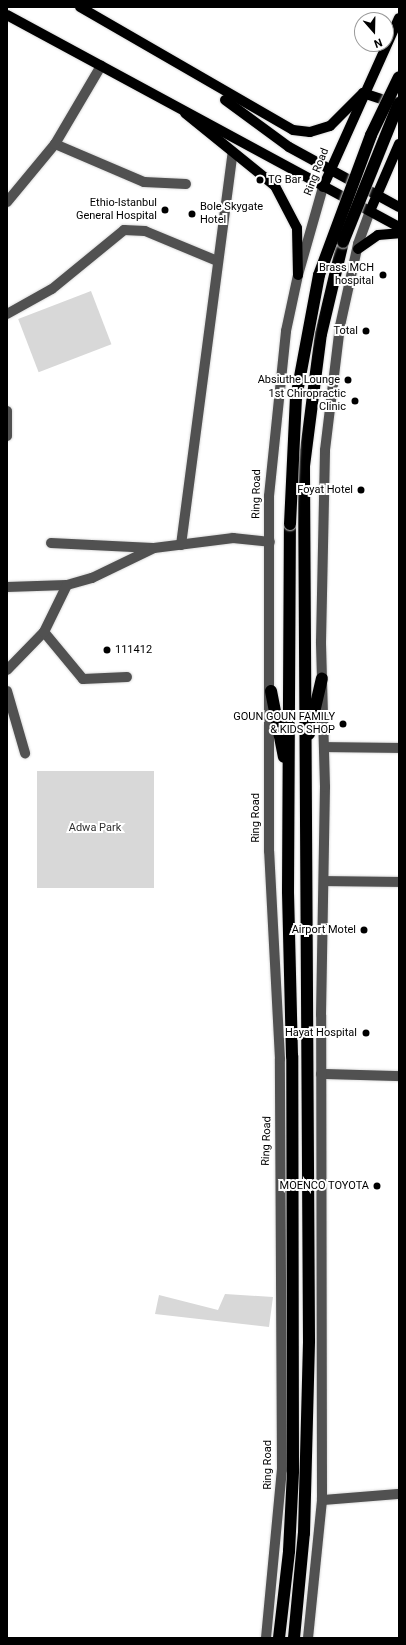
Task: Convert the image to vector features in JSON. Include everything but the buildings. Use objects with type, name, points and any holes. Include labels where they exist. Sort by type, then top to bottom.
[{"type":"highway","points":[[279,1638],[290,1551],[293,1464],[288,780],[291,669],[291,448],[302,356],[330,240],[371,135],[399,77]]},
{"type":"highway","points":[[294,1638],[300,1590],[308,1424],[303,668],[304,466],[321,334],[343,242],[399,104]]},
{"type":"highway","points":[[304,761],[322,678]]},
{"type":"highway","points":[[271,690],[288,780]]},
{"type":"main road","points":[[80,7],[196,77],[273,121],[304,131],[330,126],[363,93],[399,104]]},
{"type":"main road","points":[[7,15],[178,106],[323,187],[399,227]]},
{"type":"main road","name":"Ring Road","points":[[323,187],[363,93],[399,18]]},
{"type":"main road","points":[[196,77],[250,120],[330,172],[399,207]]},
{"type":"main road","points":[[178,106],[199,128],[233,152],[275,186],[288,205],[297,228],[298,275]]},
{"type":"main road","points":[[370,211],[376,194],[399,144]]},
{"type":"main road","points":[[358,249],[378,235],[399,233]]},
{"type":"street","points":[[7,202],[55,144],[101,66]]},
{"type":"street","points":[[55,144],[144,182],[186,184]]},
{"type":"street","points":[[180,545],[203,395],[217,261],[233,152]]},
{"type":"street","name":"Ring Road","points":[[266,1638],[282,1470],[280,1059],[269,851],[271,690],[270,542],[276,404],[298,275],[323,187]]},
{"type":"street","points":[[308,1638],[322,1500],[320,1074],[324,881],[324,747],[322,678],[325,450],[340,326],[358,249],[370,211]]},
{"type":"street","points":[[7,314],[52,289],[124,230],[145,231],[217,261]]},
{"type":"street","points":[[7,411],[7,436]]},
{"type":"street","points":[[52,542],[154,548],[233,538],[270,542]]},
{"type":"street","points":[[7,587],[67,585],[92,578],[154,548]]},
{"type":"street","points":[[7,670],[44,632],[67,585]]},
{"type":"street","points":[[44,632],[83,679],[127,677]]},
{"type":"street","points":[[7,691],[25,753]]},
{"type":"street","points":[[324,747],[399,748]]},
{"type":"street","points":[[324,881],[399,882]]},
{"type":"street","points":[[320,1074],[399,1076]]},
{"type":"street","points":[[322,1500],[399,1494]]},
{"type":"green space","points":[[91,291],[111,344],[39,372],[18,319]]},
{"type":"green space","name":"Adwa Park","points":[[37,771],[154,771],[154,888],[37,888]]},
{"type":"green space","points":[[225,1294],[273,1297],[269,1327],[155,1314],[159,1295],[218,1310]]},
{"type":"place","name":"TG Bar","points":[[260,180]]},
{"type":"place","name":"Ethio-Istanbul General Hospital","points":[[165,210]]},
{"type":"place","name":"Bole Skygate Hotel","points":[[192,214]]},
{"type":"place","name":"Brass MCH hospital","points":[[383,275]]},
{"type":"place","name":"Total","points":[[366,331]]},
{"type":"place","name":"Absiuthe Lounge","points":[[348,380]]},
{"type":"place","name":"1st Chiropractic Clinic","points":[[355,401]]},
{"type":"place","name":"Foyat Hotel","points":[[361,490]]},
{"type":"place","name":"111412","points":[[107,650]]},
{"type":"place","name":"GOUN GOUN FAMILY & KIDS SHOP","points":[[343,724]]},
{"type":"place","name":"Airport Motel","points":[[364,930]]},
{"type":"place","name":"Hayat Hospital","points":[[366,1033]]},
{"type":"place","name":"MOENCO TOYOTA","points":[[377,1186]]}]
